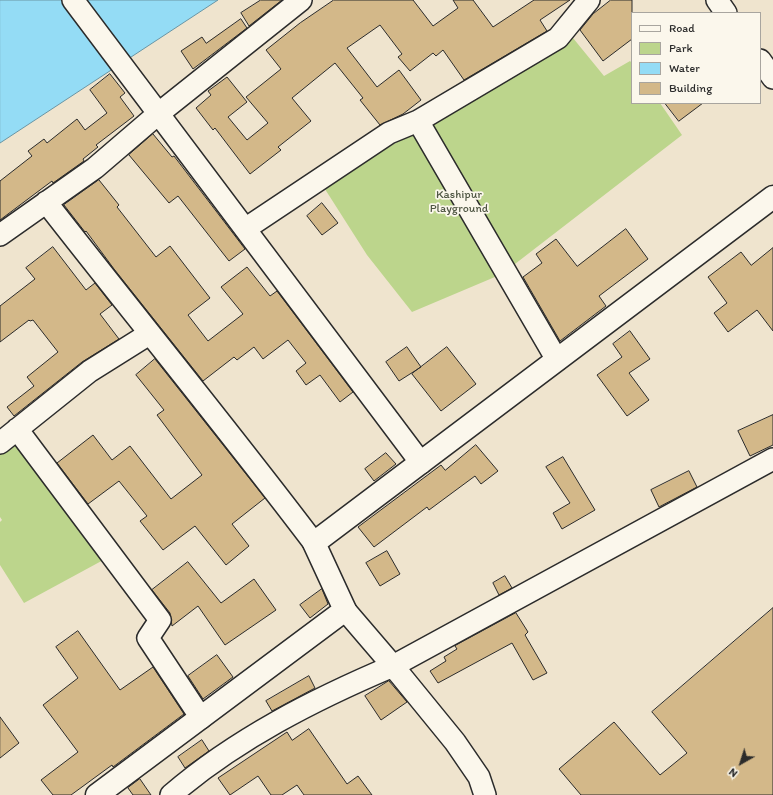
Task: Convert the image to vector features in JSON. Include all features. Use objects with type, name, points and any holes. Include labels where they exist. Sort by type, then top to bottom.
[{"type":"street","points":[[73,0],[421,463]]},
{"type":"street","points":[[0,236],[95,168],[158,114],[302,0]]},
{"type":"street","points":[[245,229],[389,133],[418,121],[558,38],[589,0]]},
{"type":"street","points":[[717,0],[725,12]]},
{"type":"street","points":[[761,61],[773,78]]},
{"type":"street","points":[[418,121],[557,360]]},
{"type":"street","points":[[314,543],[773,196]]},
{"type":"street","points":[[46,202],[149,334],[248,455],[314,543],[346,610],[455,742],[479,777],[485,795]]},
{"type":"street","points":[[0,443],[90,371],[149,334]]},
{"type":"street","points":[[17,429],[160,620],[148,638],[201,718]]},
{"type":"street","points":[[171,795],[193,776],[240,744],[336,691],[393,666],[773,460]]},
{"type":"street","points":[[97,795],[346,610]]},
{"type":"green space","name":"Kashipur Playground","points":[[573,38],[604,76],[630,61],[631,104],[661,104],[682,135],[502,274],[412,312],[367,255],[323,186]]},
{"type":"green space","points":[[15,431],[107,558],[24,603],[0,565],[0,522],[2,520],[0,517],[0,442]]},
{"type":"water","points":[[0,0],[218,0],[0,143]]},
{"type":"building","points":[[261,0],[282,0],[249,26],[241,13]]},
{"type":"building","points":[[334,0],[413,0],[433,26],[458,8],[453,0],[473,0],[493,27],[534,0],[570,0],[540,20],[547,31],[464,80],[443,50],[436,56],[433,53],[410,71],[398,57],[402,54],[380,25],[347,48],[377,87],[399,70],[421,100],[403,114],[380,125],[360,100],[363,98],[335,63],[292,98],[311,121],[278,147],[281,150],[250,174],[215,128],[213,130],[196,108],[211,95],[208,91],[227,77],[247,102],[228,117],[247,140],[268,123],[246,97],[281,69],[266,50],[300,23]]},
{"type":"building","points":[[611,0],[632,0],[631,40],[603,61],[580,30],[593,14]]},
{"type":"building","points":[[241,19],[247,28],[193,69],[181,51],[202,37],[206,43]]},
{"type":"building","points":[[110,74],[125,93],[120,97],[134,116],[96,145],[98,147],[83,159],[84,161],[53,183],[52,181],[0,220],[0,181],[32,156],[28,151],[44,139],[47,143],[77,119],[85,130],[107,113],[90,90]]},
{"type":"building","points":[[666,104],[702,104],[679,121]]},
{"type":"building","points":[[153,134],[172,157],[174,156],[245,249],[229,261],[178,196],[169,203],[129,155]]},
{"type":"building","points":[[99,180],[119,205],[117,207],[156,257],[170,246],[210,298],[188,315],[208,341],[243,314],[221,287],[247,267],[270,296],[277,291],[353,392],[340,402],[320,375],[306,385],[296,371],[306,363],[288,340],[263,359],[254,347],[237,360],[234,357],[203,381],[64,205]]},
{"type":"building","points":[[322,203],[338,223],[322,235],[307,216]]},
{"type":"building","points":[[626,229],[648,259],[599,296],[606,306],[560,341],[523,277],[542,263],[536,254],[556,239],[577,266]]},
{"type":"building","points":[[53,247],[86,290],[95,283],[112,305],[100,314],[119,339],[82,362],[14,416],[7,407],[34,386],[27,377],[58,352],[33,320],[29,320],[0,342],[0,306],[35,279],[26,268]]},
{"type":"building","points":[[773,248],[773,331],[757,310],[728,332],[714,313],[727,303],[708,277],[741,252],[751,265]]},
{"type":"building","points":[[630,331],[650,359],[629,373],[649,400],[627,416],[597,375],[622,357],[613,344]]},
{"type":"building","points":[[407,347],[421,367],[399,381],[386,362]]},
{"type":"building","points":[[447,347],[476,384],[441,411],[412,374]]},
{"type":"building","points":[[155,359],[265,498],[232,524],[249,546],[226,565],[195,526],[163,550],[140,521],[147,516],[119,481],[88,504],[57,463],[93,435],[112,460],[130,446],[171,499],[202,475],[157,415],[164,410],[136,375]]},
{"type":"building","points":[[773,415],[773,445],[750,456],[738,431]]},
{"type":"building","points":[[476,445],[498,471],[481,484],[475,476],[429,510],[427,507],[374,547],[358,527],[441,465],[445,470]]},
{"type":"building","points":[[386,453],[396,464],[374,481],[365,469]]},
{"type":"building","points":[[563,457],[595,510],[562,529],[553,513],[570,503],[546,467]]},
{"type":"building","points":[[689,471],[697,487],[659,507],[651,490]]},
{"type":"building","points":[[387,551],[400,574],[380,586],[366,563]]},
{"type":"building","points":[[188,562],[221,603],[254,579],[276,610],[225,645],[198,606],[172,626],[170,613],[152,590]]},
{"type":"building","points":[[505,576],[512,588],[499,595],[493,583]]},
{"type":"building","points":[[322,589],[328,604],[310,618],[300,605]]},
{"type":"building","points":[[773,608],[773,795],[581,795],[559,769],[614,722],[660,775],[687,753],[652,712]]},
{"type":"building","points":[[516,613],[528,632],[525,635],[547,673],[533,680],[512,643],[438,683],[430,671],[446,661],[444,657],[457,649],[455,646]]},
{"type":"building","points":[[78,631],[120,690],[153,667],[184,714],[113,767],[112,765],[71,795],[53,795],[41,780],[78,752],[43,705],[78,678],[56,647]]},
{"type":"building","points":[[217,655],[233,677],[203,699],[188,676]]},
{"type":"building","points":[[309,676],[315,688],[272,711],[266,701]]},
{"type":"building","points":[[389,681],[407,702],[381,720],[365,696]]},
{"type":"building","points":[[0,717],[19,743],[0,758]]},
{"type":"building","points":[[309,729],[347,784],[358,776],[372,795],[304,795],[297,785],[282,795],[271,795],[258,776],[230,795],[218,778],[287,732],[292,740]]},
{"type":"building","points":[[202,740],[209,751],[185,768],[178,757]]},
{"type":"building","points":[[140,779],[151,795],[133,795],[128,788]]}]
